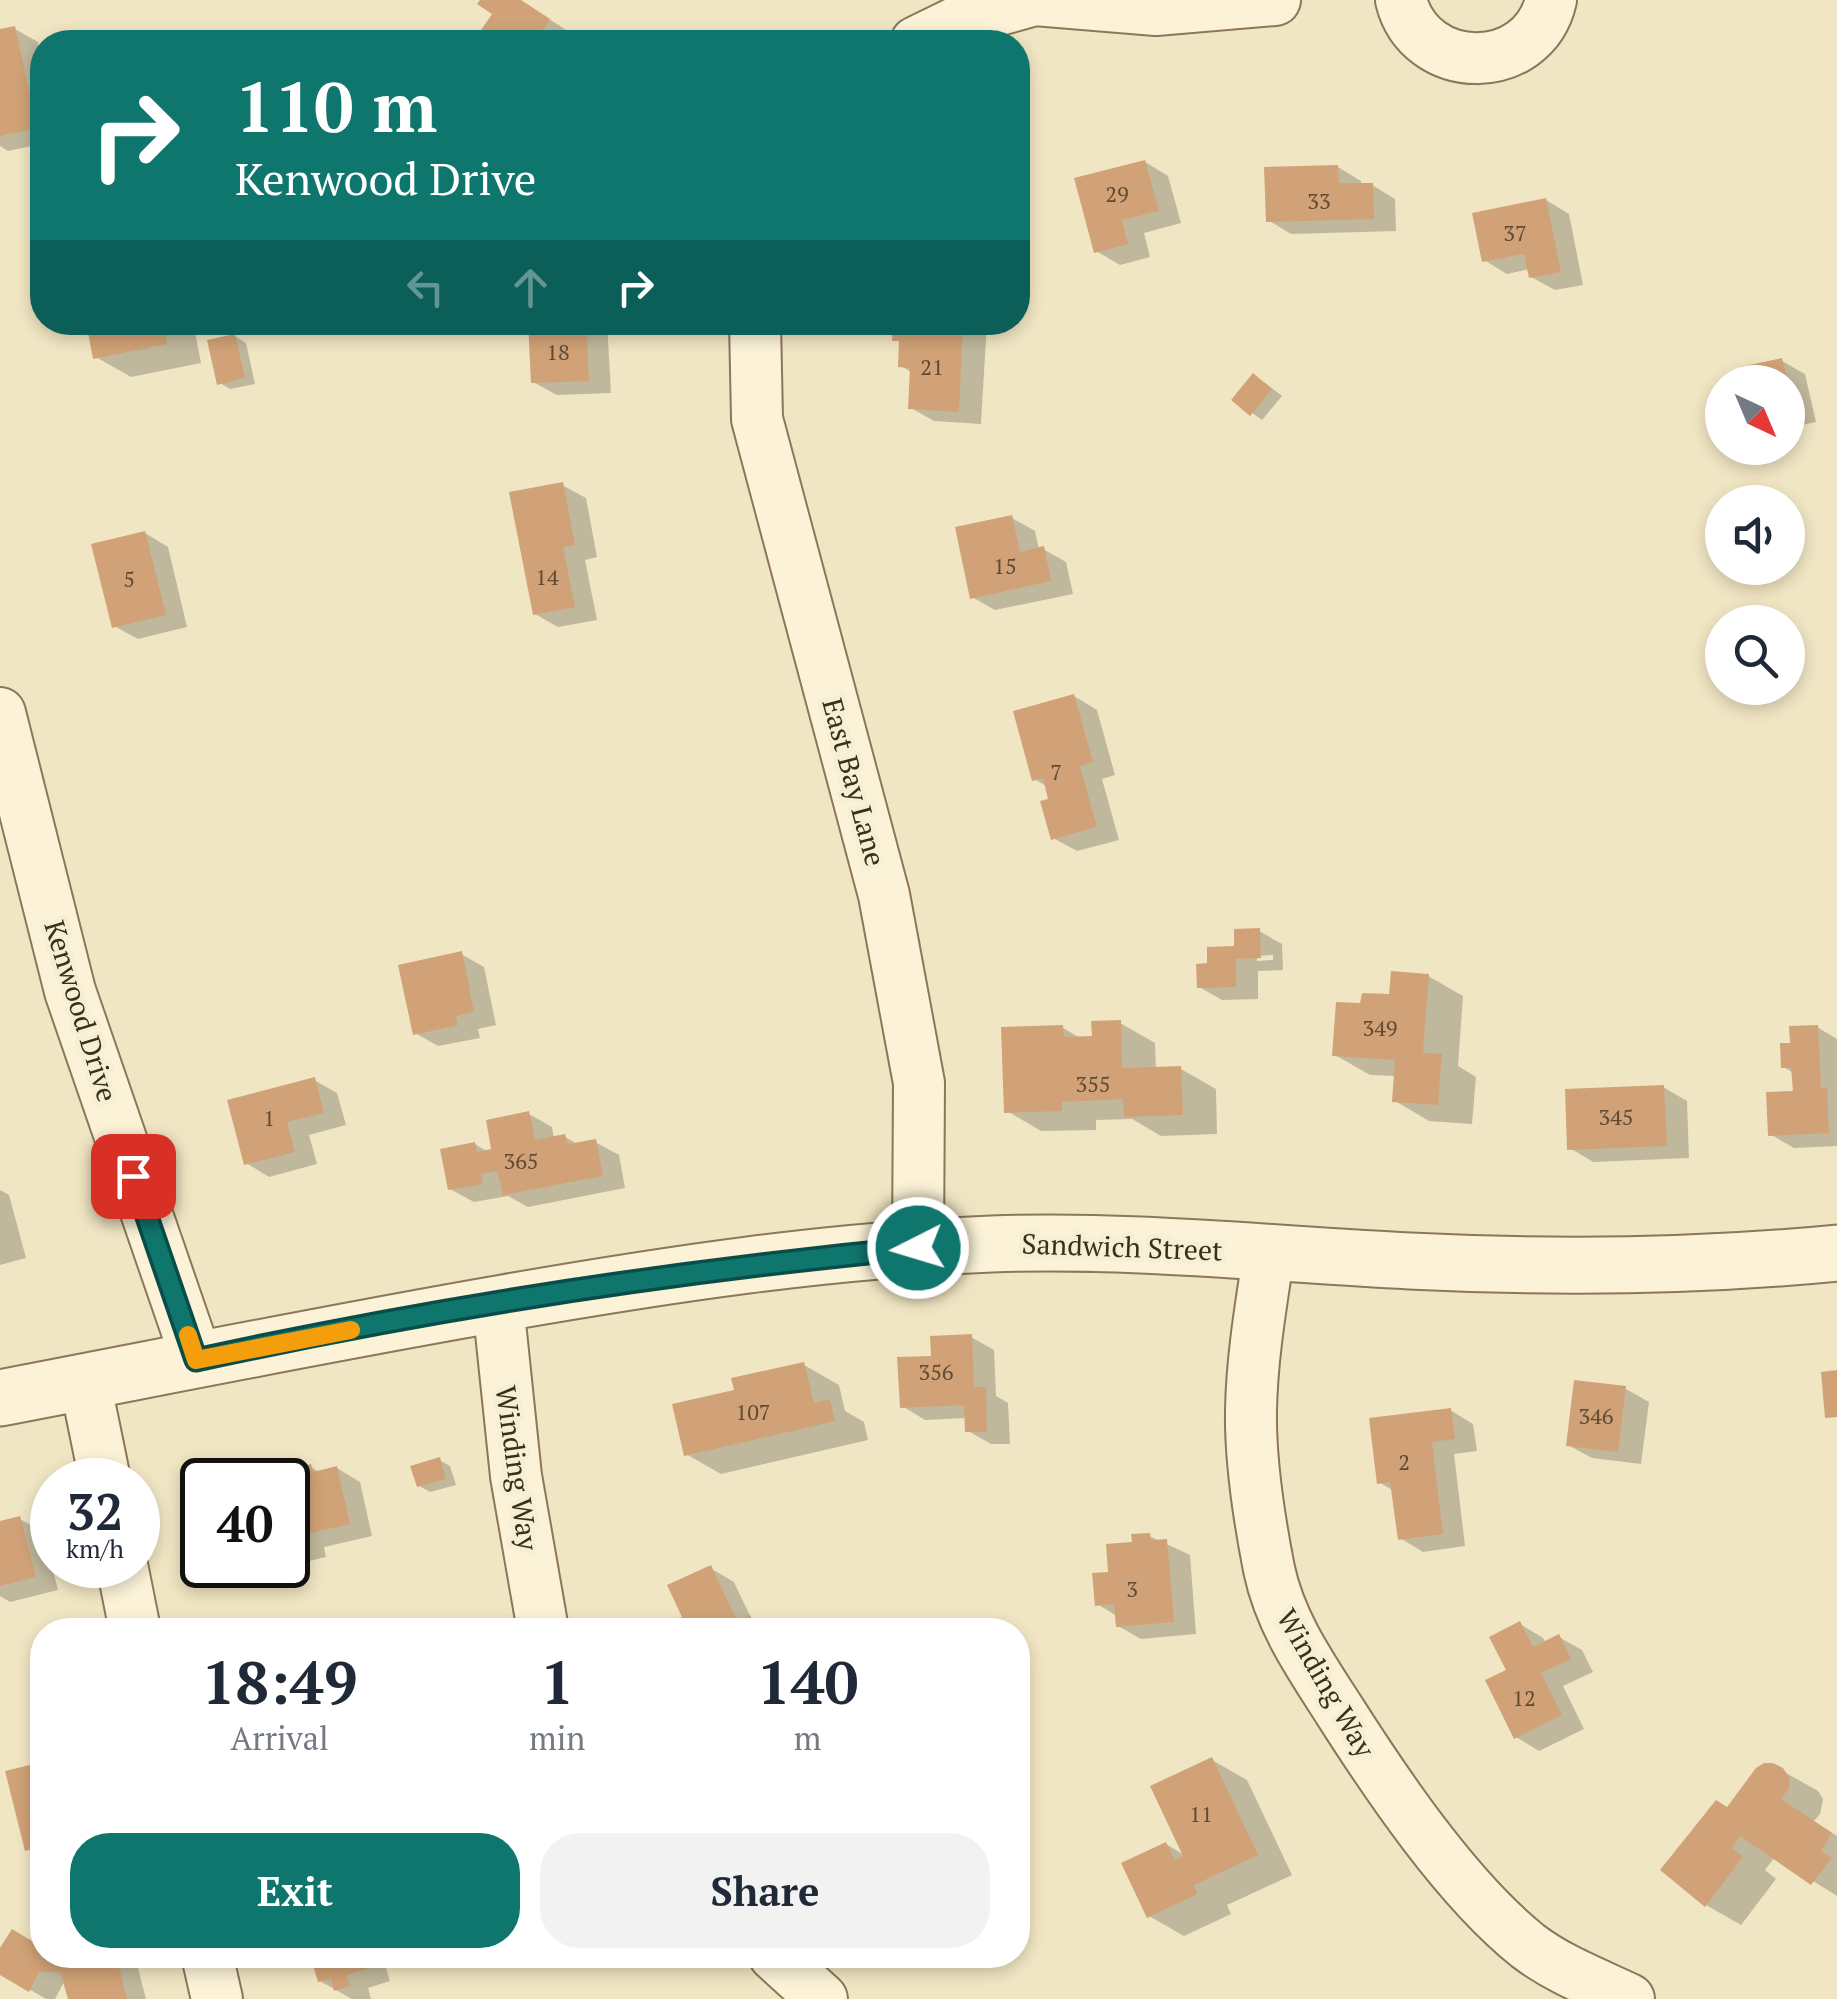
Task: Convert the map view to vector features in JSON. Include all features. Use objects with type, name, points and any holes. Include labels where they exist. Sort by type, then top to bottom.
[{"type":"street","points":[[942,30],[1036,0],[1156,10],[1275,0]]},
{"type":"street","points":[[1402,0],[1416,32],[1434,48],[1455,57],[1478,60],[1501,56],[1522,45],[1538,30],[1551,0]]},
{"type":"street","name":"East Bay Lane","points":[[755,335],[756,419],[884,895],[919,1083],[918,1248]]},
{"type":"street","name":"Kenwood Drive","points":[[0,713],[70,991],[196,1360]]},
{"type":"street","name":"Sandwich Street","points":[[0,1398],[498,1304],[696,1272],[918,1248],[1102,1244],[1534,1265],[1696,1262],[1837,1253]]},
{"type":"street","name":"Winding Way","points":[[1268,1252],[1251,1415],[1269,1570],[1279,1606],[1296,1643],[1419,1826],[1500,1921],[1579,1988],[1629,1999]]},
{"type":"street","name":"Winding Way","points":[[498,1304],[516,1476],[541,1618]]},
{"type":"street","points":[[85,1382],[101,1458]]},
{"type":"street","points":[[127,1588],[133,1618]]},
{"type":"street","points":[[210,1968],[218,1999]]},
{"type":"street","points":[[788,1968],[822,1999]]},
{"type":"building","points":[[480,0],[521,0],[550,19],[543,30],[481,30],[492,14],[477,4]]},
{"type":"building","points":[[15,26],[30,96],[30,130],[0,136],[0,29]]},
{"type":"building","points":[[1145,160],[1159,211],[1122,220],[1128,244],[1094,253],[1074,178]]},
{"type":"building","points":[[1338,165],[1339,183],[1373,183],[1374,219],[1266,222],[1264,167]]},
{"type":"building","points":[[1546,198],[1561,272],[1529,278],[1524,254],[1482,262],[1472,213]]},
{"type":"building","points":[[88,335],[165,335],[167,344],[93,359]]},
{"type":"building","points":[[235,335],[245,378],[217,385],[207,340]]},
{"type":"building","points":[[529,335],[587,335],[589,381],[531,383]]},
{"type":"building","points":[[892,335],[962,335],[959,412],[908,409],[910,368],[898,367],[899,341],[892,341]]},
{"type":"building","points":[[1782,358],[1784,365],[1749,365]]},
{"type":"building","points":[[1253,373],[1272,389],[1250,416],[1231,400]]},
{"type":"building","points":[[563,482],[575,545],[563,547],[575,607],[533,615],[509,492]]},
{"type":"building","points":[[1012,515],[1020,552],[1044,546],[1051,581],[970,599],[955,527]]},
{"type":"building","points":[[145,531],[166,615],[112,628],[91,544]]},
{"type":"building","points":[[1074,694],[1093,762],[1080,766],[1097,827],[1051,840],[1040,801],[1048,799],[1043,778],[1032,781],[1013,711]]},
{"type":"building","points":[[1260,928],[1261,958],[1236,959],[1236,987],[1197,988],[1196,964],[1207,963],[1207,947],[1234,946],[1234,929]]},
{"type":"building","points":[[462,951],[474,1012],[456,1016],[458,1025],[413,1035],[398,965]]},
{"type":"building","points":[[1391,971],[1429,974],[1423,1053],[1442,1054],[1438,1105],[1392,1102],[1395,1060],[1332,1056],[1336,1002],[1360,1003],[1362,993],[1389,994]]},
{"type":"building","points":[[1121,1020],[1122,1068],[1181,1066],[1183,1115],[1124,1117],[1123,1099],[1062,1102],[1062,1111],[1004,1113],[1001,1027],[1063,1025],[1064,1037],[1092,1036],[1091,1021]]},
{"type":"building","points":[[1818,1025],[1821,1088],[1827,1088],[1829,1133],[1768,1136],[1766,1092],[1793,1091],[1791,1068],[1781,1068],[1780,1043],[1790,1043],[1789,1026]]},
{"type":"building","points":[[315,1077],[324,1113],[287,1122],[295,1152],[244,1165],[227,1100]]},
{"type":"building","points":[[1664,1085],[1667,1146],[1567,1150],[1565,1089]]},
{"type":"building","points":[[529,1111],[535,1140],[565,1134],[568,1144],[596,1139],[603,1176],[503,1195],[497,1171],[481,1174],[483,1184],[448,1190],[440,1149],[475,1142],[477,1152],[491,1149],[486,1120]]},
{"type":"building","points":[[972,1334],[974,1387],[986,1387],[987,1432],[965,1432],[964,1405],[900,1408],[897,1357],[931,1356],[930,1336]]},
{"type":"building","points":[[804,1362],[814,1403],[830,1399],[835,1421],[684,1456],[672,1404],[734,1390],[731,1378]]},
{"type":"building","points":[[1837,1370],[1837,1417],[1825,1418],[1821,1372]]},
{"type":"building","points":[[1574,1380],[1626,1386],[1618,1452],[1566,1446]]},
{"type":"building","points":[[1451,1408],[1455,1439],[1432,1442],[1443,1534],[1398,1540],[1390,1482],[1377,1484],[1369,1418]]},
{"type":"building","points":[[440,1457],[446,1479],[417,1487],[410,1466]]},
{"type":"building","points":[[310,1464],[313,1472],[337,1466],[350,1524],[310,1533]]},
{"type":"building","points":[[20,1516],[30,1554],[30,1578],[0,1586],[0,1521]]},
{"type":"building","points":[[1150,1533],[1151,1540],[1167,1539],[1174,1622],[1116,1627],[1114,1604],[1095,1606],[1092,1573],[1108,1572],[1106,1544],[1132,1542],[1131,1534]]},
{"type":"building","points":[[711,1565],[736,1618],[679,1618],[667,1585]]},
{"type":"building","points":[[1520,1621],[1533,1647],[1559,1634],[1571,1659],[1541,1673],[1562,1715],[1514,1739],[1485,1680],[1506,1670],[1489,1637]]},
{"type":"building","points":[[1212,1757],[1258,1855],[1194,1885],[1197,1894],[1147,1918],[1121,1863],[1166,1842],[1175,1860],[1183,1856],[1150,1786]]},
{"type":"building","points":[[1764,1763],[1783,1768],[1789,1777],[1789,1788],[1781,1799],[1832,1833],[1821,1851],[1832,1858],[1811,1885],[1740,1836],[1732,1848],[1743,1857],[1705,1907],[1660,1870],[1716,1800],[1727,1807]]},
{"type":"building","points":[[30,1765],[30,1850],[25,1851],[5,1771]]},
{"type":"building","points":[[12,1929],[30,1940],[30,1968],[119,1968],[127,1999],[68,1999],[60,1972],[39,1972],[29,1992],[0,1975],[0,1948]]},
{"type":"building","points":[[314,1968],[368,1969],[346,1975],[350,1986],[334,1991],[331,1979],[318,1982]]},
{"type":"slow traffic","points":[[188,1335],[196,1360],[351,1330]]},
{"type":"route","points":[[133,1176],[196,1360],[623,1283],[918,1248]]}]
